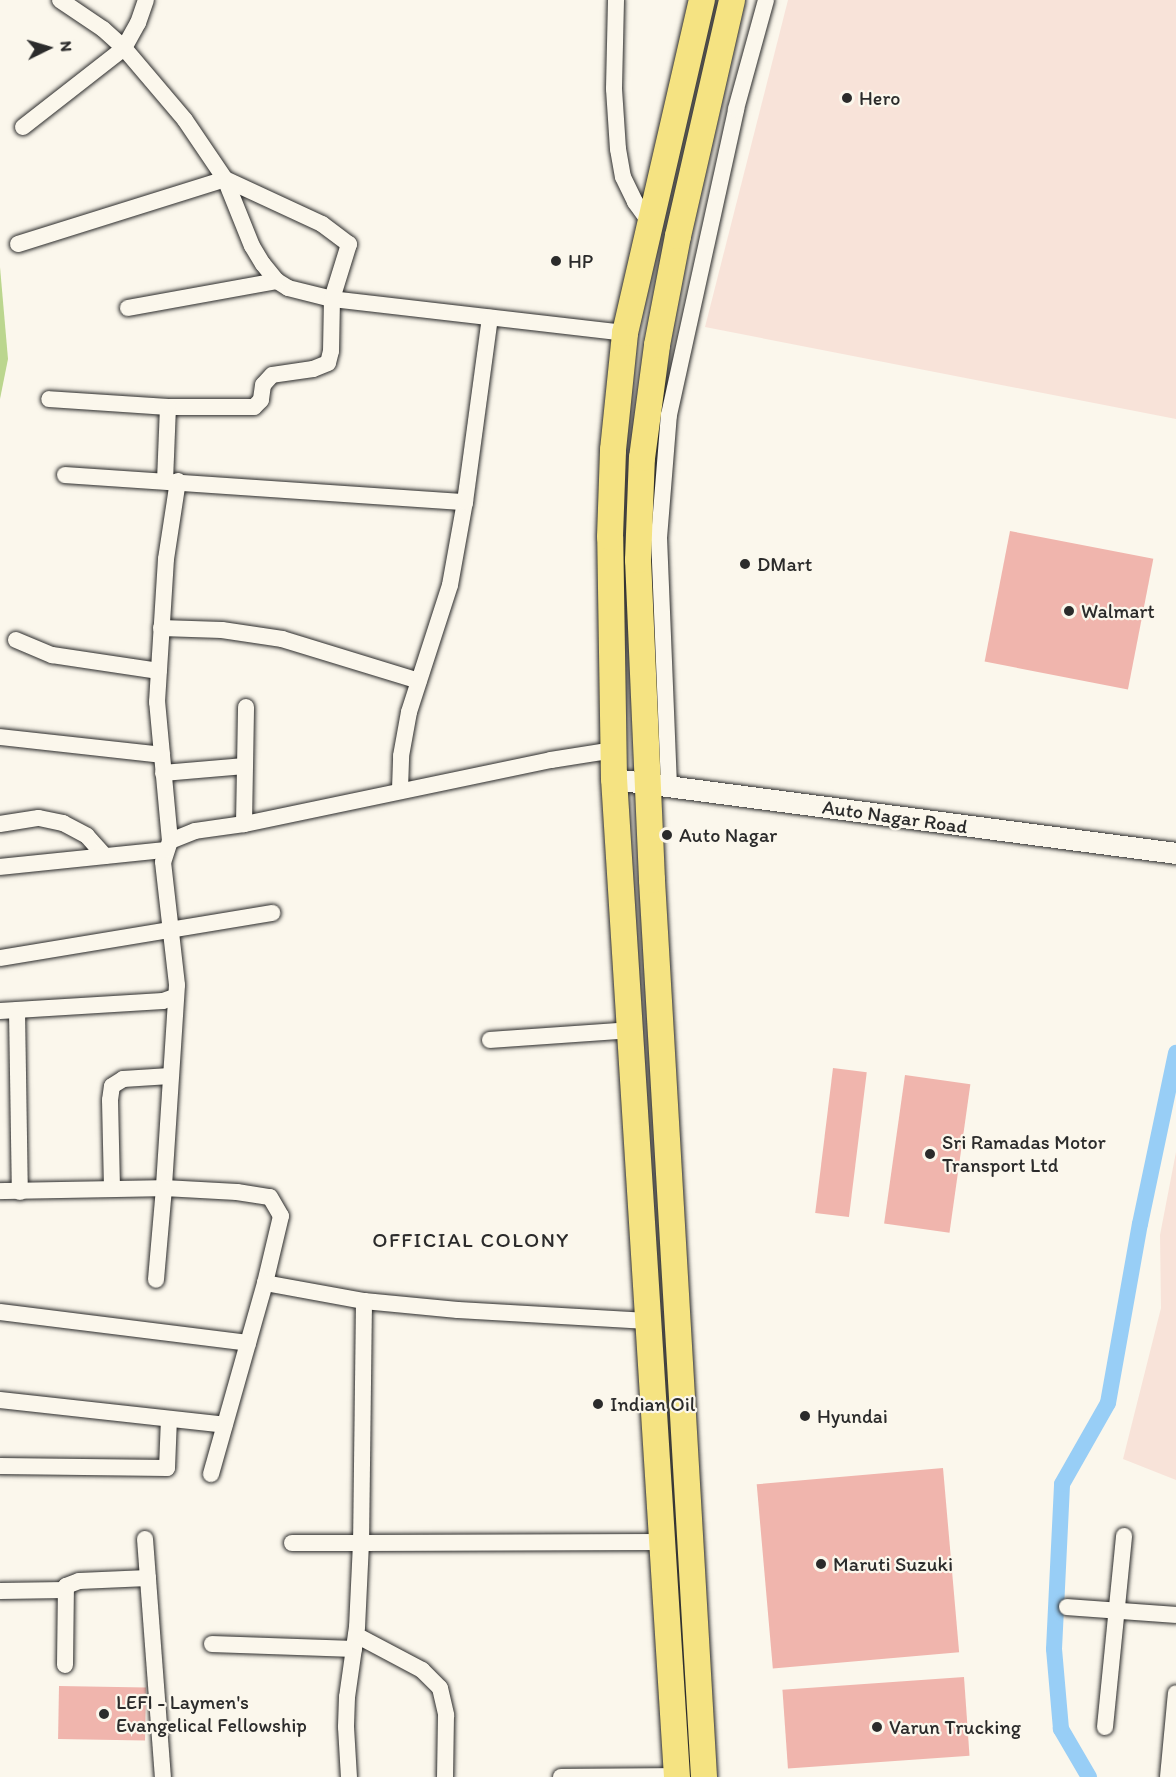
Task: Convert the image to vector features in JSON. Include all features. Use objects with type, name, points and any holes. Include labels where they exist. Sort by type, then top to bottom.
[{"type":"main road","points":[[677,1776],[661,1542],[632,1030],[614,779],[610,537],[613,450],[625,333],[702,0]]},
{"type":"main road","points":[[704,1777],[653,892],[659,785],[638,560],[642,458],[657,345],[732,0]]},
{"type":"street","points":[[60,0],[103,29],[124,48],[185,120],[225,179],[252,246],[277,281],[298,291],[332,299],[625,333]]},
{"type":"street","points":[[23,127],[124,48],[138,23],[146,0]]},
{"type":"street","points":[[616,0],[614,90],[618,149],[623,177],[635,202],[650,223]]},
{"type":"street","points":[[659,785],[659,538],[669,415],[729,140],[766,0]]},
{"type":"street","points":[[18,244],[225,179],[322,224],[349,244],[332,299],[331,351],[328,363],[321,368],[272,375],[263,384],[259,405],[254,407],[168,407],[49,399]]},
{"type":"street","points":[[128,308],[277,281]]},
{"type":"street","points":[[400,789],[404,734],[450,585],[465,502],[490,318]]},
{"type":"street","points":[[156,1280],[164,1188],[174,996],[177,985],[163,862],[168,846],[157,702],[171,481],[168,407]]},
{"type":"street","points":[[65,475],[465,502]]},
{"type":"street","points":[[161,628],[222,630],[282,639],[419,681]]},
{"type":"street","points":[[16,640],[52,655],[159,671]]},
{"type":"street","points":[[244,824],[246,707]]},
{"type":"street","points":[[0,737],[162,755]]},
{"type":"street","points":[[0,867],[105,856],[168,846],[195,831],[244,824],[400,789],[614,750]]},
{"type":"street","points":[[163,773],[245,766]]},
{"type":"street","name":"Auto Nagar Road","points":[[614,779],[1176,853]]},
{"type":"street","points":[[0,824],[39,818],[63,823],[87,836],[105,856]]},
{"type":"street","points":[[0,958],[272,913]]},
{"type":"street","points":[[20,1192],[8,1010],[164,1001],[174,996]]},
{"type":"street","points":[[490,1040],[632,1030]]},
{"type":"street","points":[[112,1188],[110,1100],[112,1086],[123,1079],[170,1076]]},
{"type":"street","points":[[0,1191],[164,1188],[237,1192],[270,1197],[281,1216],[265,1283],[211,1474]]},
{"type":"street","points":[[265,1283],[364,1301],[458,1310],[648,1321]]},
{"type":"street","points":[[350,1777],[346,1727],[355,1642],[361,1543],[364,1301]]},
{"type":"street","points":[[0,1312],[248,1343]]},
{"type":"street","points":[[0,1400],[225,1425]]},
{"type":"street","points":[[0,1466],[167,1468],[170,1419]]},
{"type":"street","points":[[1105,1727],[1124,1536]]},
{"type":"street","points":[[145,1539],[163,1777]]},
{"type":"street","points":[[292,1543],[661,1542]]},
{"type":"street","points":[[65,1665],[65,1590],[68,1584],[79,1581],[148,1578]]},
{"type":"street","points":[[0,1591],[65,1590]]},
{"type":"street","points":[[1067,1607],[1176,1615]]},
{"type":"street","points":[[212,1644],[355,1642],[422,1670],[440,1688],[446,1714],[446,1777]]},
{"type":"street","points":[[1168,1777],[1176,1693]]},
{"type":"street","points":[[561,1777],[677,1776]]},
{"type":"shaded area","points":[[788,0],[1176,0],[1176,419],[705,327]]},
{"type":"shaded area","points":[[1176,1152],[1176,1480],[1123,1459],[1161,1308],[1160,1235]]},
{"type":"green space","points":[[0,267],[8,359],[0,399]]},
{"type":"building","name":"Walmart","points":[[1010,531],[1153,559],[1128,689],[985,662]]},
{"type":"building","points":[[833,1068],[867,1072],[849,1217],[815,1213]]},
{"type":"building","name":"Sri Ramadas Motor Transport Ltd","points":[[905,1075],[970,1084],[949,1233],[884,1224]]},
{"type":"building","points":[[943,1468],[959,1652],[773,1669],[757,1484]]},
{"type":"building","name":"Varun Trucking","points":[[964,1677],[970,1756],[788,1769],[782,1690]]},
{"type":"building","name":"LEFI - Laymen's Evangelical Fellowship","points":[[59,1686],[146,1688],[145,1741],[58,1739]]},
{"type":"waterway","points":[[1089,1777],[1061,1729],[1054,1649],[1062,1484],[1108,1403],[1140,1224],[1176,1053]]},
{"type":"place","name":"Hero","points":[[847,98]]},
{"type":"place","name":"HP","points":[[556,261]]},
{"type":"place","name":"DMart","points":[[745,564]]},
{"type":"place","name":"Walmart","points":[[1069,611]]},
{"type":"place","name":"Auto Nagar","points":[[667,835]]},
{"type":"place","name":"Sri Ramadas Motor Transport Ltd","points":[[930,1154]]},
{"type":"place","name":"Indian Oil","points":[[598,1404]]},
{"type":"place","name":"Hyundai","points":[[805,1416]]},
{"type":"place","name":"Maruti Suzuki","points":[[821,1564]]},
{"type":"place","name":"LEFI - Laymen's Evangelical Fellowship","points":[[104,1714]]},
{"type":"place","name":"Varun Trucking","points":[[877,1727]]},
{"type":"district","name":"OFFICIAL COLONY","points":[[471,1240]]}]
